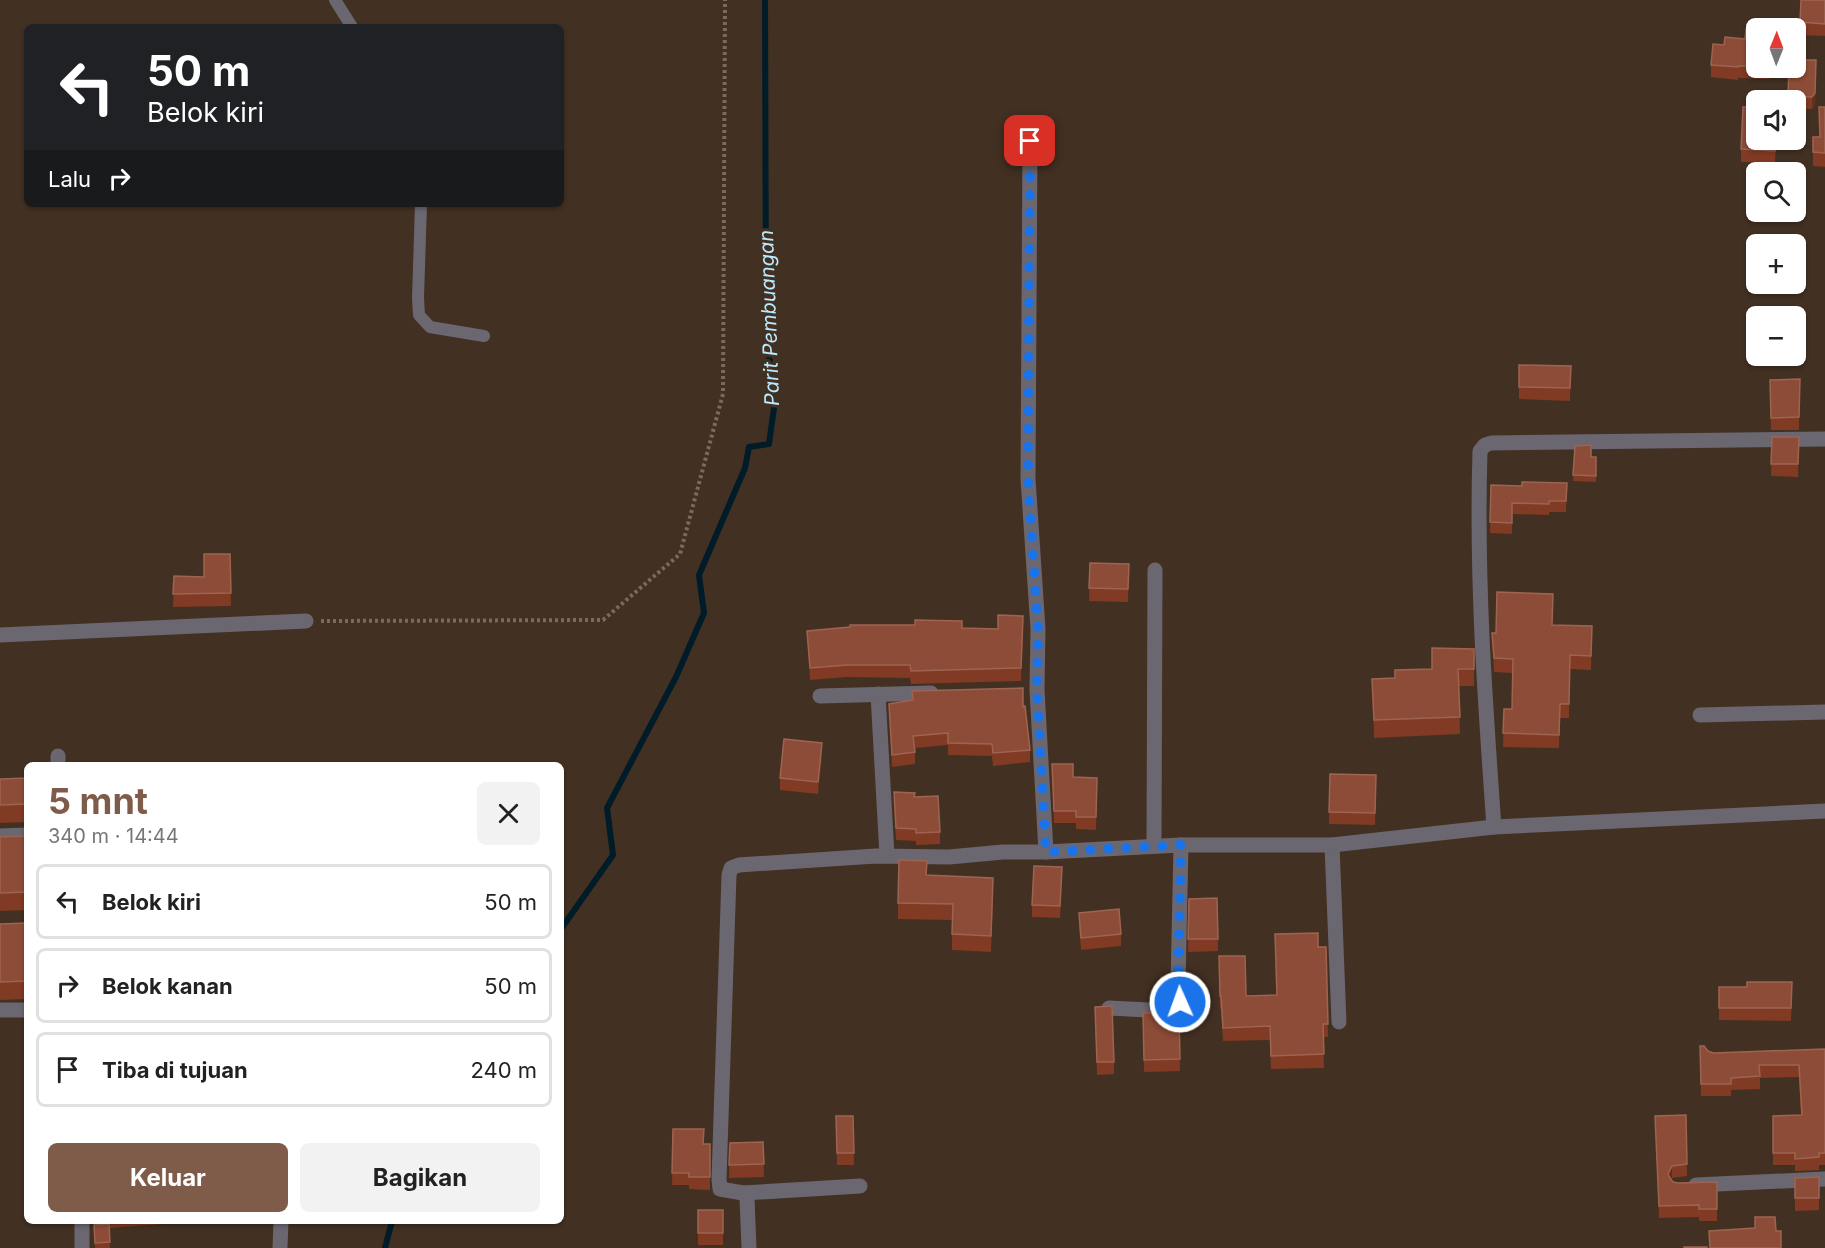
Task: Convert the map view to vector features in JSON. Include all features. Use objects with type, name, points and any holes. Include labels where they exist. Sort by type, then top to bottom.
[{"type":"street","points":[[1030,141],[1028,479],[1038,629],[1032,690],[1046,852]]},
{"type":"street","points":[[1494,827],[1482,654],[1478,517],[1480,451],[1485,445],[1491,443],[1825,439]]},
{"type":"street","points":[[1154,846],[1155,570]]},
{"type":"street","points":[[0,635],[306,621]]},
{"type":"street","points":[[820,696],[946,692]]},
{"type":"street","points":[[878,694],[887,856]]},
{"type":"street","points":[[1700,715],[1825,712]]},
{"type":"street","points":[[860,1186],[743,1193],[720,1188],[731,868],[739,865],[887,856],[949,856],[1181,845],[1332,845],[1494,827],[1825,811]]},
{"type":"street","points":[[0,836],[24,835]]},
{"type":"street","points":[[1109,1008],[1167,1011],[1180,1002],[1178,985],[1181,845]]},
{"type":"street","points":[[1332,845],[1339,1022]]},
{"type":"street","points":[[0,1010],[24,1010]]},
{"type":"street","points":[[1678,1186],[1825,1179]]},
{"type":"street","points":[[743,1193],[747,1198],[749,1248]]},
{"type":"street","points":[[82,1224],[82,1248]]},
{"type":"street","points":[[280,1248],[281,1224]]},
{"type":"lane","points":[[335,0],[350,24]]},
{"type":"lane","points":[[421,207],[419,315],[430,327],[484,336]]},
{"type":"path","points":[[306,621],[603,620],[680,554],[723,394],[725,0]]},
{"type":"building","points":[[1801,0],[1825,0],[1825,24],[1806,22],[1806,18],[1800,18]]},
{"type":"building","points":[[1746,29],[1746,66],[1711,65],[1713,44],[1724,45],[1725,37],[1745,39]]},
{"type":"building","points":[[1806,60],[1816,60],[1815,93],[1812,97],[1806,97],[1806,90],[1788,90],[1789,78],[1806,78]]},
{"type":"building","points":[[1743,107],[1746,107],[1746,149],[1741,149]]},
{"type":"building","points":[[1819,107],[1825,107],[1825,153],[1813,152],[1813,137],[1820,137]]},
{"type":"building","points":[[1519,365],[1571,366],[1570,388],[1519,387]]},
{"type":"building","points":[[1800,379],[1799,417],[1771,418],[1770,380]]},
{"type":"building","points":[[1772,437],[1799,437],[1798,464],[1771,464]]},
{"type":"building","points":[[1591,445],[1591,457],[1596,457],[1596,476],[1573,475],[1575,446]]},
{"type":"building","points":[[1522,482],[1567,483],[1566,501],[1549,501],[1549,504],[1512,503],[1512,523],[1490,522],[1491,485],[1522,486]]},
{"type":"building","points":[[204,554],[230,554],[231,593],[173,594],[174,576],[204,577]]},
{"type":"building","points":[[1090,563],[1129,564],[1128,589],[1089,588]]},
{"type":"building","points":[[1497,592],[1553,594],[1552,625],[1592,626],[1591,656],[1570,655],[1569,704],[1560,704],[1559,735],[1503,733],[1504,709],[1512,709],[1513,659],[1494,658],[1492,633],[1496,633]]},
{"type":"building","points":[[998,615],[1023,616],[1021,668],[911,671],[910,665],[847,665],[810,668],[807,631],[850,627],[850,625],[915,625],[915,620],[962,621],[962,628],[998,629]]},
{"type":"building","points":[[1432,648],[1474,649],[1474,669],[1458,669],[1460,717],[1374,720],[1372,679],[1395,678],[1395,670],[1432,669]]},
{"type":"building","points":[[1023,688],[1023,707],[1025,706],[1030,750],[993,753],[992,744],[948,743],[948,733],[913,736],[915,752],[892,755],[889,704],[913,700],[912,691]]},
{"type":"building","points":[[784,739],[822,743],[818,782],[780,778]]},
{"type":"building","points":[[1052,764],[1073,764],[1073,777],[1097,778],[1096,817],[1076,817],[1076,811],[1054,811]]},
{"type":"building","points":[[1330,774],[1376,775],[1375,813],[1329,812]]},
{"type":"building","points":[[24,778],[24,804],[0,805],[0,779]]},
{"type":"building","points":[[894,792],[915,793],[914,797],[938,796],[940,832],[916,833],[916,829],[896,828]]},
{"type":"building","points":[[24,836],[24,892],[0,893],[0,837]]},
{"type":"building","points":[[899,860],[927,861],[926,875],[993,878],[991,936],[952,934],[953,904],[898,903]]},
{"type":"building","points":[[1034,866],[1062,867],[1060,906],[1032,905]]},
{"type":"building","points":[[1217,898],[1218,939],[1188,939],[1189,899]]},
{"type":"building","points":[[1119,909],[1121,934],[1081,938],[1079,913]]},
{"type":"building","points":[[24,923],[24,981],[0,982],[0,924]]},
{"type":"building","points":[[1318,933],[1318,947],[1326,947],[1328,1024],[1323,1024],[1324,1054],[1271,1056],[1270,1026],[1223,1028],[1219,956],[1245,956],[1246,996],[1277,995],[1275,934]]},
{"type":"building","points":[[1747,982],[1792,982],[1791,1008],[1719,1008],[1719,987],[1747,987]]},
{"type":"building","points":[[1112,1006],[1114,1062],[1097,1062],[1095,1007]]},
{"type":"building","points":[[1179,1012],[1180,1059],[1144,1060],[1143,1013]]},
{"type":"building","points":[[1700,1046],[1704,1046],[1713,1053],[1825,1049],[1825,1153],[1819,1153],[1819,1157],[1795,1159],[1795,1153],[1773,1153],[1773,1116],[1802,1115],[1799,1065],[1759,1065],[1760,1076],[1731,1078],[1731,1084],[1701,1084]]},
{"type":"building","points":[[1686,1115],[1687,1164],[1672,1166],[1668,1174],[1673,1182],[1678,1183],[1717,1182],[1717,1209],[1699,1209],[1699,1205],[1659,1206],[1655,1116]]},
{"type":"building","points":[[836,1116],[853,1116],[854,1153],[837,1153]]},
{"type":"building","points":[[673,1129],[704,1129],[703,1144],[710,1144],[710,1177],[689,1177],[689,1173],[672,1173]]},
{"type":"building","points":[[763,1142],[764,1164],[729,1165],[730,1143]]},
{"type":"building","points":[[1819,1177],[1819,1198],[1795,1198],[1795,1178]]},
{"type":"building","points":[[698,1210],[723,1210],[723,1233],[698,1233]]},
{"type":"building","points":[[1755,1217],[1775,1217],[1776,1231],[1781,1231],[1781,1248],[1710,1248],[1709,1231],[1755,1228]]},
{"type":"building","points":[[109,1224],[110,1242],[95,1243],[94,1225]]},
{"type":"building","points":[[1707,1247],[1707,1248],[1684,1248]]},
{"type":"waterway","name":"Parit Pembuangan","points":[[564,925],[613,855],[607,808],[676,677],[704,613],[699,575],[745,468],[749,447],[769,444],[774,408],[766,320],[765,0]]},
{"type":"waterway","name":"Parit Pembuangan","points":[[385,1248],[391,1224]]},
{"type":"route","points":[[1030,141],[1028,479],[1038,629],[1037,690],[1046,852],[1181,845],[1178,985],[1180,1002]]}]
